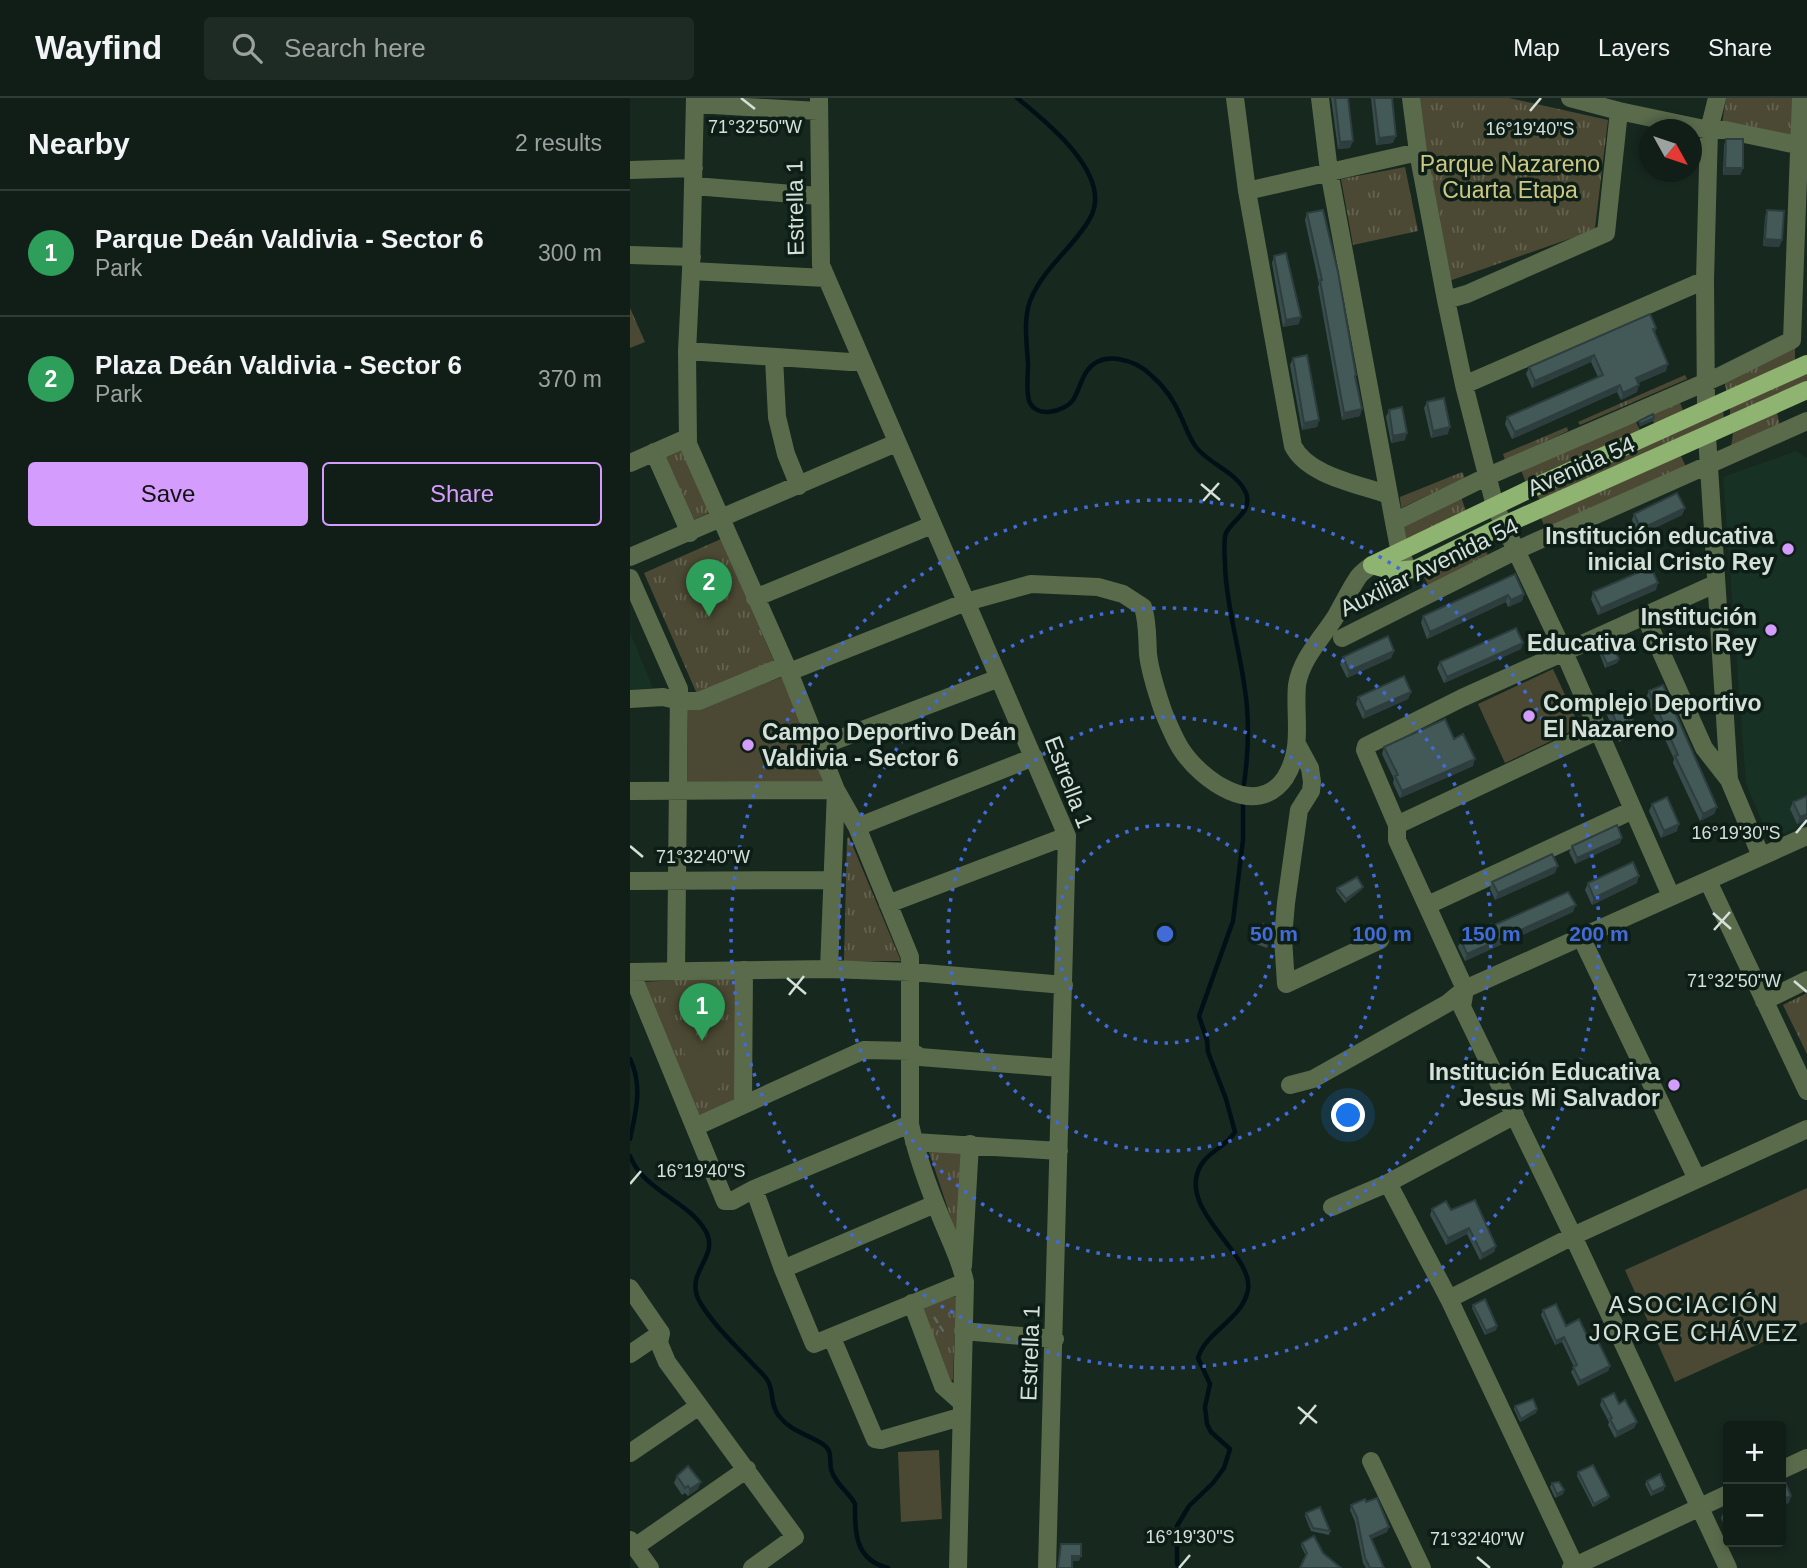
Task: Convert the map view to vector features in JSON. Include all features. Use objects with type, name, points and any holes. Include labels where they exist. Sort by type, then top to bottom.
[{"type":"main road","name":"Avenida 54","points":[[1372,565],[1807,364]]},
{"type":"main road","name":"Avenida 54","points":[[1372,565],[1394,571],[1416,569],[1504,525],[1807,390]]},
{"type":"street","points":[[1235,98],[1247,191],[1293,446],[1302,460],[1318,471],[1389,495]]},
{"type":"street","points":[[1320,98],[1329,171],[1394,522],[1400,553],[1408,570]]},
{"type":"street","points":[[1411,98],[1418,152],[1446,300],[1464,385],[1495,506],[1564,652],[1671,896]]},
{"type":"street","points":[[1570,98],[1709,130],[1724,130],[1803,147]]},
{"type":"street","points":[[1706,410],[1705,280],[1709,130],[1717,98]]},
{"type":"street","points":[[1394,522],[1486,477],[1745,364],[1792,340],[1803,147],[1801,98]]},
{"type":"street","points":[[818,104],[695,101],[687,438],[836,790],[857,827],[910,957],[912,1133],[935,1204],[963,1276]]},
{"type":"street","name":"Estrella 1","points":[[818,104],[821,265],[1067,836],[1047,1568]]},
{"type":"street","points":[[1446,300],[1467,294],[1606,233],[1619,111]]},
{"type":"street","points":[[1247,191],[1418,152]]},
{"type":"street","points":[[630,170],[820,196]]},
{"type":"street","points":[[630,256],[826,278]]},
{"type":"street","points":[[1464,385],[1705,280]]},
{"type":"street","points":[[687,351],[850,362],[862,360]]},
{"type":"street","points":[[774,358],[777,417],[786,454],[799,486]]},
{"type":"street","name":"Auxiliar Avenida 54","points":[[1342,638],[1517,550],[1807,421]]},
{"type":"street","points":[[1707,436],[1729,780]]},
{"type":"street","points":[[630,463],[687,438]]},
{"type":"street","points":[[630,557],[896,443]]},
{"type":"street","points":[[654,453],[690,533]]},
{"type":"street","points":[[755,598],[932,525]]},
{"type":"street","points":[[630,699],[663,697],[699,701],[966,602],[1031,584],[1098,587],[1123,594],[1143,607],[1147,622],[1148,656],[1164,712],[1182,751],[1211,780],[1243,796],[1258,797],[1276,788],[1291,766],[1297,744],[1299,674],[1358,577],[1372,565]]},
{"type":"street","points":[[630,578],[679,689],[676,972]]},
{"type":"street","points":[[1715,584],[1462,698],[1366,746],[1366,754],[1397,825],[1395,834],[1465,989],[1462,1007],[1573,1236],[1728,1568]]},
{"type":"street","points":[[1645,616],[1704,748],[1729,780],[1761,856]]},
{"type":"street","points":[[818,747],[999,678]]},
{"type":"street","points":[[1397,825],[1597,731]]},
{"type":"street","points":[[1297,744],[1310,768],[1312,782],[1311,791],[1299,810],[1286,904],[1283,938],[1286,984],[1380,940]]},
{"type":"street","points":[[857,827],[1034,757]]},
{"type":"street","points":[[630,792],[680,789],[836,790]]},
{"type":"street","points":[[829,969],[836,790]]},
{"type":"street","points":[[1428,905],[1633,810]]},
{"type":"street","points":[[1290,1084],[1313,1079],[1448,1003],[1465,989],[1807,835]]},
{"type":"street","points":[[888,904],[1067,836]]},
{"type":"street","points":[[630,881],[832,880]]},
{"type":"street","points":[[1708,881],[1807,1091]]},
{"type":"street","points":[[1581,937],[1696,1179]]},
{"type":"street","points":[[1059,1151],[970,1144],[912,1133],[754,1189],[732,1201],[723,1199],[631,972],[829,969],[912,972],[1064,985]]},
{"type":"street","points":[[744,970],[744,1103]]},
{"type":"street","points":[[1764,1001],[1807,981]]},
{"type":"street","points":[[695,1127],[864,1050],[911,1051],[920,1057],[1060,1068]]},
{"type":"street","points":[[1332,1207],[1388,1183],[1515,1115]]},
{"type":"street","points":[[1449,1299],[1573,1236],[1807,1129]]},
{"type":"street","points":[[958,1568],[960,1409],[955,1332],[963,1276],[970,1144]]},
{"type":"street","points":[[1388,1183],[1449,1299],[1574,1567],[1723,1496]]},
{"type":"street","points":[[754,1189],[814,1344],[912,1303],[963,1276]]},
{"type":"street","points":[[783,1269],[935,1204]]},
{"type":"street","points":[[630,1288],[661,1333],[659,1343],[667,1362],[795,1537],[752,1568]]},
{"type":"street","points":[[912,1303],[943,1386],[960,1409]]},
{"type":"street","points":[[955,1332],[1055,1339]]},
{"type":"street","points":[[630,1354],[661,1333]]},
{"type":"street","points":[[832,1338],[875,1439],[881,1440],[960,1409]]},
{"type":"street","points":[[630,1453],[699,1406]]},
{"type":"street","points":[[1786,1468],[1807,1458]]},
{"type":"street","points":[[1371,1461],[1422,1568]]},
{"type":"street","points":[[650,1568],[631,1544],[747,1469]]},
{"type":"path","points":[[940,1337],[955,1332]]},
{"type":"shaded area","name":"Institución Educativa Cristo Rey","points":[[1796,451],[1807,458],[1807,823],[1770,840],[1746,784],[1723,477]]},
{"type":"shaded area","points":[[630,632],[653,688],[630,690]]},
{"type":"green space","name":"Parque Nazareno Cuarta Etapa","points":[[1419,98],[1509,98],[1608,120],[1595,228],[1449,281],[1424,149]]},
{"type":"green space","points":[[1726,98],[1796,98],[1794,135],[1722,124]]},
{"type":"green space","points":[[1405,167],[1418,231],[1353,245],[1341,179]]},
{"type":"green space","points":[[630,308],[645,342],[630,348]]},
{"type":"green space","points":[[1795,347],[1795,364],[1727,394],[1724,380]]},
{"type":"green space","points":[[1807,372],[1807,383],[1730,417],[1730,407]]},
{"type":"green space","points":[[1685,375],[1687,379],[1580,425],[1578,422]]},
{"type":"green space","points":[[1679,400],[1684,413],[1655,426],[1650,413]]},
{"type":"green space","points":[[1723,410],[1724,419],[1540,502],[1537,494]]},
{"type":"green space","points":[[1777,413],[1780,426],[1731,447],[1733,433]]},
{"type":"green space","points":[[1635,420],[1641,432],[1526,483],[1521,470]]},
{"type":"green space","points":[[1567,427],[1568,431],[1505,460],[1503,454]]},
{"type":"green space","points":[[681,447],[709,513],[693,520],[664,454]]},
{"type":"green space","points":[[1681,456],[1686,467],[1546,530],[1541,518]]},
{"type":"green space","points":[[1462,472],[1465,478],[1401,508],[1400,497]]},
{"type":"green space","points":[[1461,497],[1466,511],[1407,540],[1402,526]]},
{"type":"green space","points":[[721,539],[774,661],[697,694],[644,573]]},
{"type":"green space","points":[[1483,544],[1489,558],[1429,587],[1423,575]]},
{"type":"green space","points":[[1553,669],[1580,727],[1505,763],[1478,704]]},
{"type":"green space","name":"Campo Deportivo Deán Valdivia - Sector 6","points":[[782,677],[824,783],[687,782],[688,708],[705,706]]},
{"type":"green space","points":[[849,837],[901,961],[844,961]]},
{"type":"green space","points":[[738,977],[736,1101],[698,1116],[642,982]]},
{"type":"green space","points":[[1807,993],[1807,1054],[1783,1005]]},
{"type":"green space","points":[[700,1034],[723,1086],[703,1095],[680,1043]]},
{"type":"green space","points":[[963,1151],[959,1242],[929,1152]]},
{"type":"green space","points":[[1807,1188],[1807,1322],[1675,1382],[1625,1270]]},
{"type":"green space","points":[[952,1295],[956,1297],[953,1379],[950,1383],[922,1307]]},
{"type":"green space","points":[[939,1450],[942,1519],[901,1522],[898,1452]]},
{"type":"building","points":[[1335,98],[1348,98],[1353,141],[1340,142]]},
{"type":"building","points":[[1374,98],[1392,98],[1396,136],[1379,138]]},
{"type":"building","points":[[1726,139],[1743,139],[1743,168],[1725,168]]},
{"type":"building","points":[[1323,210],[1338,272],[1362,409],[1344,413],[1322,280],[1307,213]]},
{"type":"building","points":[[1767,210],[1784,211],[1782,240],[1765,239]]},
{"type":"building","points":[[1286,253],[1301,317],[1286,320],[1274,256]]},
{"type":"building","points":[[1650,314],[1656,328],[1653,329],[1668,364],[1636,378],[1639,385],[1623,393],[1620,385],[1515,432],[1507,417],[1603,375],[1594,355],[1535,381],[1529,367]]},
{"type":"building","points":[[1307,355],[1319,420],[1304,423],[1293,358]]},
{"type":"building","points":[[1444,398],[1450,427],[1433,431],[1427,402]]},
{"type":"building","points":[[1402,407],[1407,433],[1393,436],[1389,410]]},
{"type":"building","points":[[1653,414],[1654,418],[1640,424],[1639,421]]},
{"type":"building","points":[[1677,493],[1685,508],[1641,529],[1634,514]]},
{"type":"building","points":[[1651,567],[1658,583],[1601,608],[1593,592]]},
{"type":"building","points":[[1515,574],[1524,594],[1511,600],[1508,595],[1430,632],[1423,616]]},
{"type":"building","points":[[1516,628],[1523,643],[1447,677],[1440,662]]},
{"type":"building","points":[[1388,636],[1394,651],[1349,671],[1343,657]]},
{"type":"building","points":[[1612,644],[1619,659],[1607,664],[1600,649]]},
{"type":"building","points":[[1404,676],[1411,692],[1365,712],[1358,697]]},
{"type":"building","points":[[1663,685],[1717,807],[1703,814],[1675,756],[1678,755],[1649,691]]},
{"type":"building","points":[[1625,702],[1637,729],[1622,735],[1610,708]]},
{"type":"building","points":[[1445,719],[1454,739],[1463,734],[1475,759],[1402,791],[1395,776],[1398,775],[1384,747]]},
{"type":"building","points":[[1807,796],[1807,814],[1800,817],[1793,802]]},
{"type":"building","points":[[1667,797],[1679,824],[1664,831],[1652,804]]},
{"type":"building","points":[[1617,825],[1622,838],[1577,858],[1572,846]]},
{"type":"building","points":[[1552,854],[1558,866],[1498,893],[1492,882]]},
{"type":"building","points":[[1633,862],[1639,876],[1594,898],[1588,883]]},
{"type":"building","points":[[1357,877],[1363,887],[1346,899],[1337,888]]},
{"type":"building","points":[[1568,892],[1576,905],[1467,954],[1461,940]]},
{"type":"building","points":[[1263,924],[1273,928],[1268,944],[1258,940]]},
{"type":"building","points":[[1475,1200],[1496,1246],[1482,1254],[1469,1228],[1448,1238],[1432,1209],[1446,1201],[1451,1210]]},
{"type":"building","points":[[1485,1299],[1497,1326],[1486,1331],[1473,1305]]},
{"type":"building","points":[[1556,1304],[1566,1326],[1579,1319],[1589,1340],[1596,1337],[1610,1366],[1580,1381],[1573,1367],[1577,1365],[1564,1337],[1556,1341],[1543,1310]]},
{"type":"building","points":[[1614,1393],[1619,1404],[1625,1400],[1637,1422],[1617,1432],[1602,1399]]},
{"type":"building","points":[[1533,1399],[1537,1409],[1521,1419],[1515,1406]]},
{"type":"building","points":[[1593,1465],[1609,1496],[1594,1504],[1578,1472]]},
{"type":"building","points":[[688,1466],[701,1482],[690,1489],[688,1486],[685,1488],[677,1476]]},
{"type":"building","points":[[1660,1474],[1665,1486],[1652,1492],[1647,1481]]},
{"type":"building","points":[[1559,1482],[1564,1490],[1557,1494],[1552,1483]]},
{"type":"building","points":[[1786,1484],[1791,1496],[1786,1498]]},
{"type":"building","points":[[1377,1498],[1389,1527],[1370,1536],[1384,1568],[1370,1568],[1365,1558],[1357,1517],[1351,1505],[1365,1499],[1366,1502]]},
{"type":"building","points":[[1320,1507],[1330,1531],[1313,1528],[1306,1513]]},
{"type":"building","points":[[1314,1536],[1323,1553],[1341,1568],[1300,1568],[1307,1553],[1302,1543]]},
{"type":"building","points":[[1061,1544],[1081,1544],[1081,1556],[1072,1556],[1072,1568],[1058,1568]]},
{"type":"waterway","points":[[1017,98],[1045,121],[1074,152],[1086,169],[1093,186],[1095,203],[1089,220],[1042,278],[1030,301],[1026,324],[1029,401],[1033,407],[1044,412],[1057,410],[1073,400],[1085,374],[1094,364],[1102,360],[1120,359],[1137,365],[1162,385],[1170,396],[1196,447],[1236,479],[1246,493],[1245,510],[1229,528],[1224,545],[1228,596],[1248,715],[1243,791]]},
{"type":"waterway","points":[[1180,1568],[1177,1564],[1177,1526],[1189,1506],[1224,1468],[1230,1449],[1211,1432],[1207,1424],[1205,1407],[1210,1384],[1198,1358],[1208,1340],[1239,1309],[1248,1290],[1247,1276],[1240,1261],[1206,1215],[1198,1198],[1196,1182],[1201,1165],[1235,1132],[1199,1016],[1233,921],[1243,840],[1243,800]]},
{"type":"waterway","points":[[630,1059],[637,1089],[630,1139]]},
{"type":"waterway","points":[[630,1156],[645,1178],[688,1211],[705,1230],[709,1249],[696,1283],[696,1293],[701,1304],[718,1327],[766,1378],[779,1416],[794,1429],[827,1447],[833,1474],[855,1504],[857,1535],[863,1552],[869,1559],[888,1568]]},
{"type":"place","name":"Institución educativa inicial Cristo Rey","points":[[1788,549]]},
{"type":"place","name":"Plaza Deán Valdivia - Sector 6","points":[[709,617]]},
{"type":"place","name":"Institución Educativa Cristo Rey","points":[[1771,630]]},
{"type":"place","name":"Complejo Deportivo El Nazareno","points":[[1529,716]]},
{"type":"place","name":"Campo Deportivo Deán Valdivia - Sector 6","points":[[748,745]]},
{"type":"place","name":"Parque Deán Valdivia - Sector 6","points":[[702,1041]]},
{"type":"place","name":"Institución Educativa Jesus Mi Salvador","points":[[1674,1085]]},
{"type":"district","name":"ASOCIACIÓN JORGE CHÁVEZ","points":[[1694,1318]]}]
